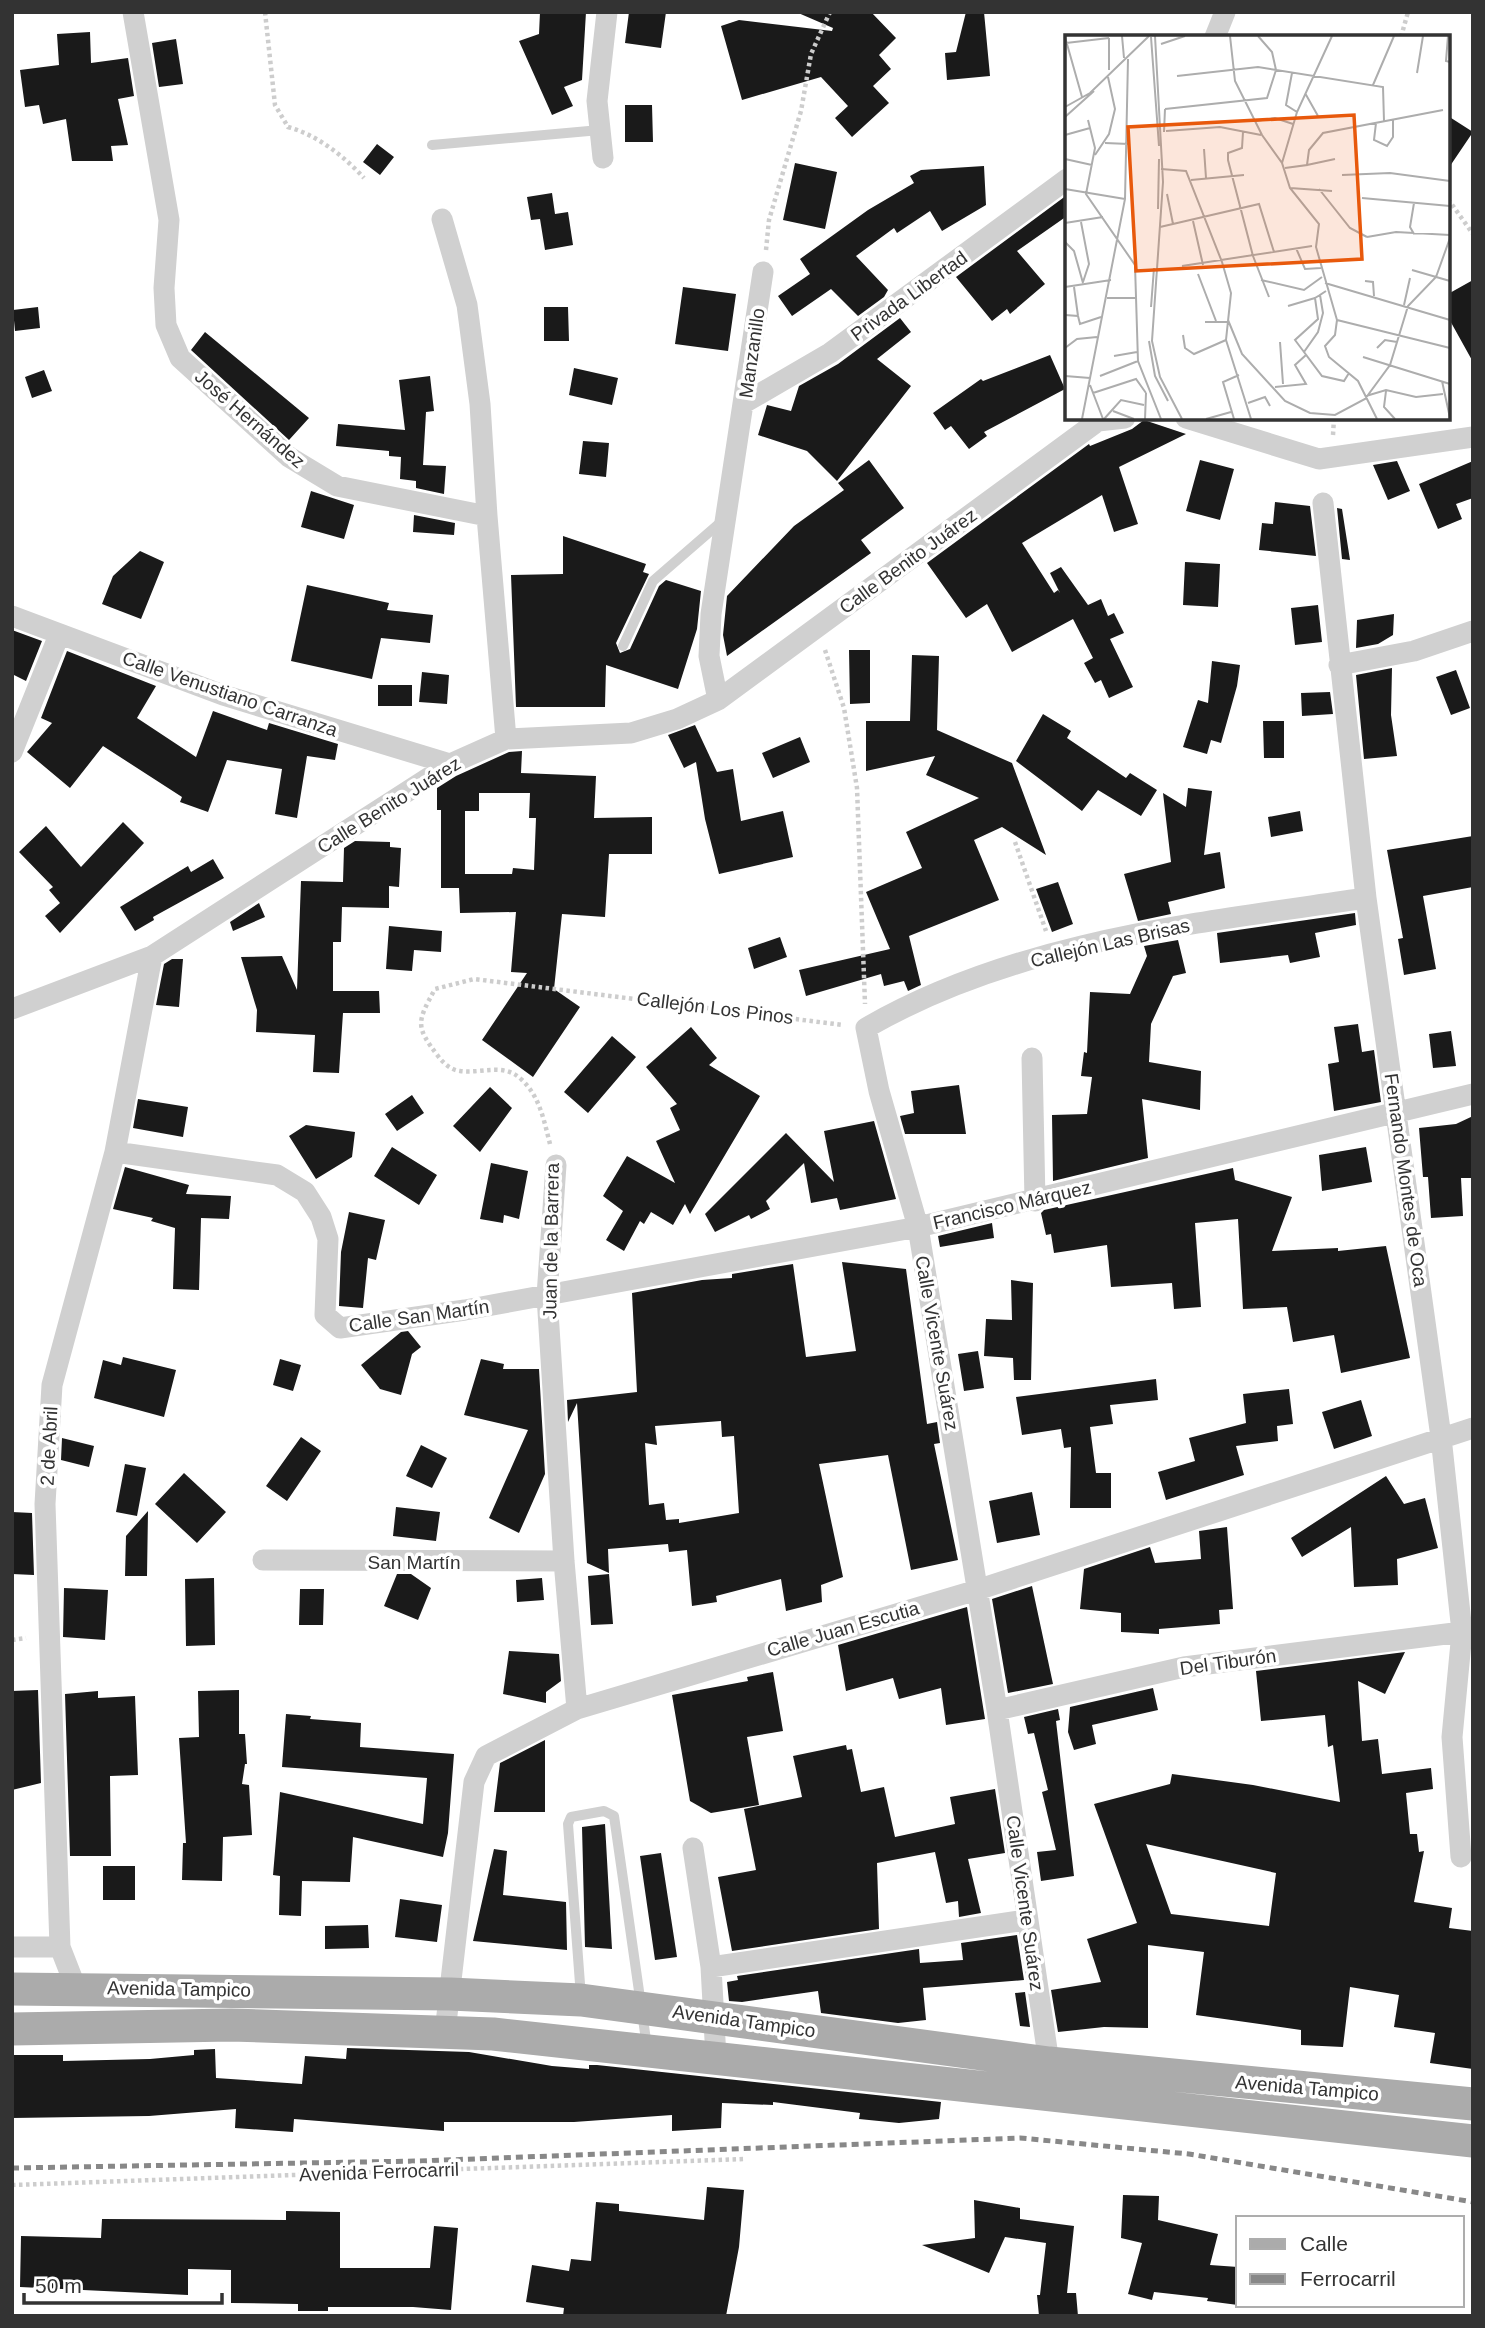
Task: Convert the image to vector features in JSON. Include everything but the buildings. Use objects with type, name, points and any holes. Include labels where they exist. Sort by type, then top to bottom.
[{"type":"main road","name":"Avenida Tampico","points":[[12,1989],[450,1994],[581,2000],[1049,2063],[1473,2105]]},
{"type":"main road","name":"Avenida Tampico","points":[[12,2029],[231,2025],[493,2034],[1473,2141]]},
{"type":"street","name":"José Hernández","points":[[133,12],[169,220],[164,288],[166,325],[180,358],[289,457],[337,486],[486,516]]},
{"type":"street","points":[[603,158],[597,101],[607,12]]},
{"type":"street","points":[[1216,35],[1224,12]]},
{"type":"street","name":"Privada Libertad","points":[[744,403],[830,353],[1065,180]]},
{"type":"street","points":[[442,219],[467,305],[480,404],[486,516],[506,739]]},
{"type":"street","name":"Manzanillo","points":[[718,700],[709,656],[710,628],[763,272]]},
{"type":"street","name":"Calle Benito Juárez","points":[[12,1009],[152,956],[450,764],[506,739],[631,733],[677,719],[718,700],[1098,421],[1107,420]]},
{"type":"street","points":[[1192,420],[1318,459],[1473,437]]},
{"type":"street","name":"Fernando Montes de Oca","points":[[1323,503],[1366,898],[1441,1437],[1462,1632],[1452,1737],[1461,1857]]},
{"type":"street","name":"Calle Venustiano Carranza","points":[[12,616],[222,695],[450,764]]},
{"type":"street","points":[[1339,665],[1414,651],[1473,631]]},
{"type":"street","points":[[12,752],[59,635]]},
{"type":"street","name":"Callejón Las Brisas","points":[[866,1028],[909,1003],[1053,953],[1185,924],[1366,898]]},
{"type":"street","name":"2 de Abril","points":[[76,1988],[60,1947],[45,1517],[52,1385],[116,1152],[152,956]]},
{"type":"street","name":"Calle Vicente Suárez","points":[[866,1028],[879,1091],[918,1227],[997,1710],[1049,2063]]},
{"type":"street","points":[[1032,1058],[1035,1201]]},
{"type":"street","name":"Francisco Márquez","points":[[547,1296],[918,1227],[1473,1094]]},
{"type":"street","name":"Calle San Martín","points":[[116,1152],[277,1175],[305,1192],[321,1217],[328,1239],[325,1315],[340,1328],[395,1322],[547,1296]]},
{"type":"street","name":"Juan de la Barrera","points":[[556,1165],[547,1296],[564,1561],[577,1709]]},
{"type":"street","name":"Calle Juan Escutia","points":[[445,2032],[474,1782],[486,1756],[577,1709],[977,1590],[1473,1428]]},
{"type":"street","name":"San Martín","points":[[263,1560],[564,1561]]},
{"type":"street","name":"Del Tiburón","points":[[997,1710],[1184,1667],[1462,1632]]},
{"type":"street","points":[[693,1848],[711,1967],[716,2058]]},
{"type":"street","points":[[711,1967],[1026,1920]]},
{"type":"street","points":[[12,1947],[60,1947]]},
{"type":"lane","points":[[432,145],[600,131]]},
{"type":"lane","points":[[623,646],[653,581],[729,514]]},
{"type":"lane","points":[[581,2000],[568,1824],[571,1816],[604,1811],[614,1816],[647,2050]]},
{"type":"path","points":[[265,12],[275,105],[288,127],[308,133],[345,157],[364,178]]},
{"type":"path","points":[[763,272],[769,220],[801,111],[811,54],[830,12]]},
{"type":"path","points":[[1402,35],[1408,12]]},
{"type":"path","points":[[1450,202],[1473,234]]},
{"type":"path","points":[[818,627],[844,708],[857,788],[866,1028]]},
{"type":"path","points":[[1015,842],[1053,953]]},
{"type":"path","name":"Juan de la Barrera","points":[[556,1165],[538,1099],[521,1078],[496,1068],[458,1072],[444,1064],[421,1034],[422,1013],[435,989],[474,979],[564,991]]},
{"type":"path","name":"Callejón Los Pinos","points":[[564,991],[866,1028]]},
{"type":"path","name":"Avenida Ferrocarril","points":[[12,2185],[745,2159]]},
{"type":"railway","points":[[12,2168],[420,2161],[1020,2138],[1189,2154],[1473,2202]]}]
